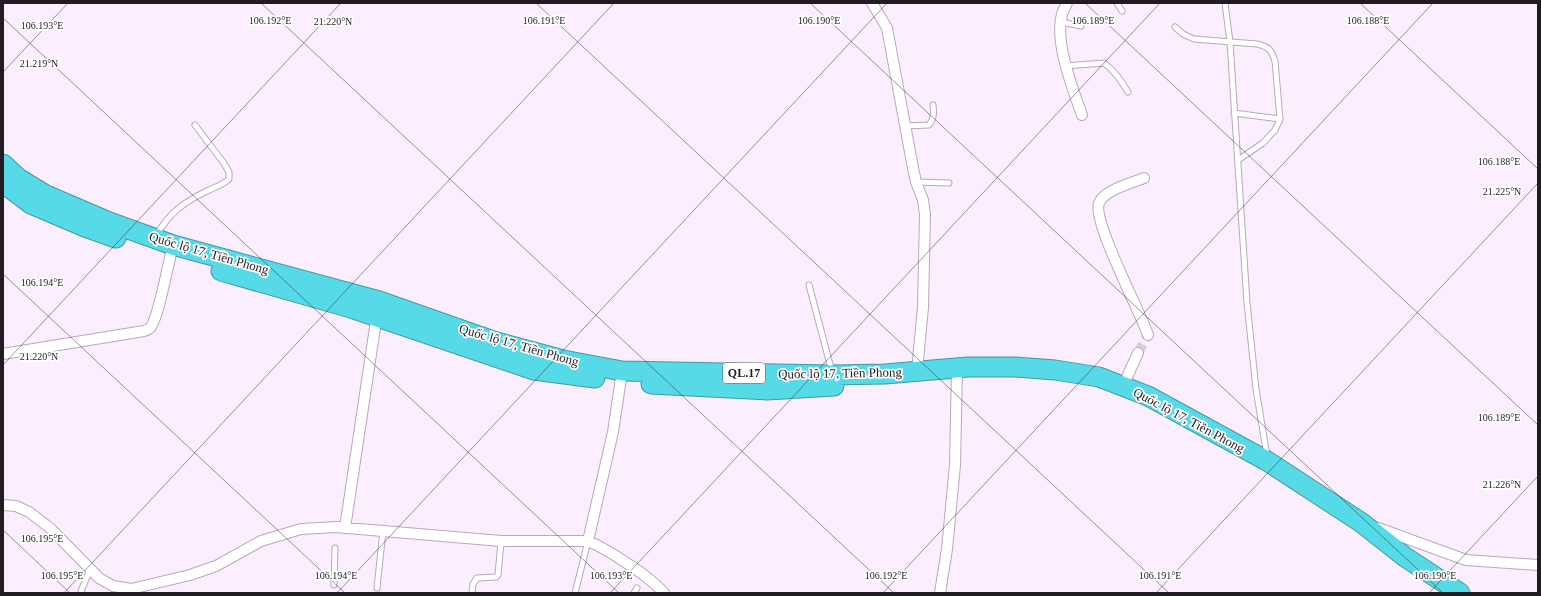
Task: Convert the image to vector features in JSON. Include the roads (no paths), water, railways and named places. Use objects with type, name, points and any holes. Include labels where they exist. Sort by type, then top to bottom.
[{"type":"highway","name":"Quốc lộ 17, Tiền Phong","points":[[3,164],[18,178],[46,195],[109,222],[155,238],[171,251]]},
{"type":"highway","name":"Quốc lộ 17, Tiền Phong","points":[[3,182],[31,204],[85,227],[621,376],[767,390],[957,374],[1015,367],[1055,370],[1099,377],[1148,396],[1267,461],[1362,523],[1405,557],[1460,593]]},
{"type":"highway","name":"Quốc lộ 17, Tiền Phong","points":[[621,376],[833,375],[885,374],[917,371],[1043,378],[1119,393],[1262,469],[1352,530],[1438,593]]},
{"type":"street","points":[[872,3],[887,28],[916,182],[923,200],[925,215],[923,307],[917,371]]},
{"type":"street","points":[[1067,3],[1062,15],[1061,37],[1065,66],[1082,116]]},
{"type":"street","points":[[1144,178],[1111,191],[1100,202],[1098,210],[1106,235],[1127,288],[1148,335]]},
{"type":"street","points":[[3,354],[144,331],[150,328],[160,299],[171,251]]},
{"type":"street","points":[[339,529],[356,451],[378,309]]},
{"type":"street","points":[[1123,386],[1138,353]]},
{"type":"street","points":[[940,593],[955,465],[957,374]]},
{"type":"street","points":[[588,541],[613,432],[621,376]]},
{"type":"street","points":[[3,505],[16,506],[29,512],[50,528],[99,578],[113,586],[131,589],[190,575],[216,566],[261,541],[301,530],[339,529],[383,531],[501,541],[588,541],[598,545],[664,593]]},
{"type":"street","points":[[1362,523],[1466,560],[1538,565]]},
{"type":"lane","points":[[1117,3],[1122,11]]},
{"type":"lane","points":[[1225,3],[1230,42],[1247,303],[1256,389],[1267,461]]},
{"type":"lane","points":[[1061,22],[1081,26]]},
{"type":"lane","points":[[1175,27],[1183,34],[1194,39],[1267,46],[1272,52],[1275,61],[1280,119],[1275,130],[1263,143],[1238,160]]},
{"type":"lane","points":[[1065,66],[1104,63],[1120,78],[1128,92]]},
{"type":"lane","points":[[906,126],[928,125],[932,121],[934,115],[933,105]]},
{"type":"lane","points":[[1234,113],[1280,119]]},
{"type":"lane","points":[[155,238],[171,213],[185,203],[208,190],[223,184],[229,179],[229,172],[226,167],[194,125]]},
{"type":"lane","points":[[916,182],[949,184]]},
{"type":"lane","points":[[809,285],[833,375]]},
{"type":"lane","points":[[377,588],[383,531]]},
{"type":"lane","points":[[472,593],[473,584],[477,578],[496,577],[498,575],[501,541]]},
{"type":"lane","points":[[575,593],[588,541]]},
{"type":"lane","points":[[334,585],[335,548]]},
{"type":"lane","points":[[82,593],[81,591],[90,570]]},
{"type":"tunnel","points":[[1138,353],[1148,335]]}]
